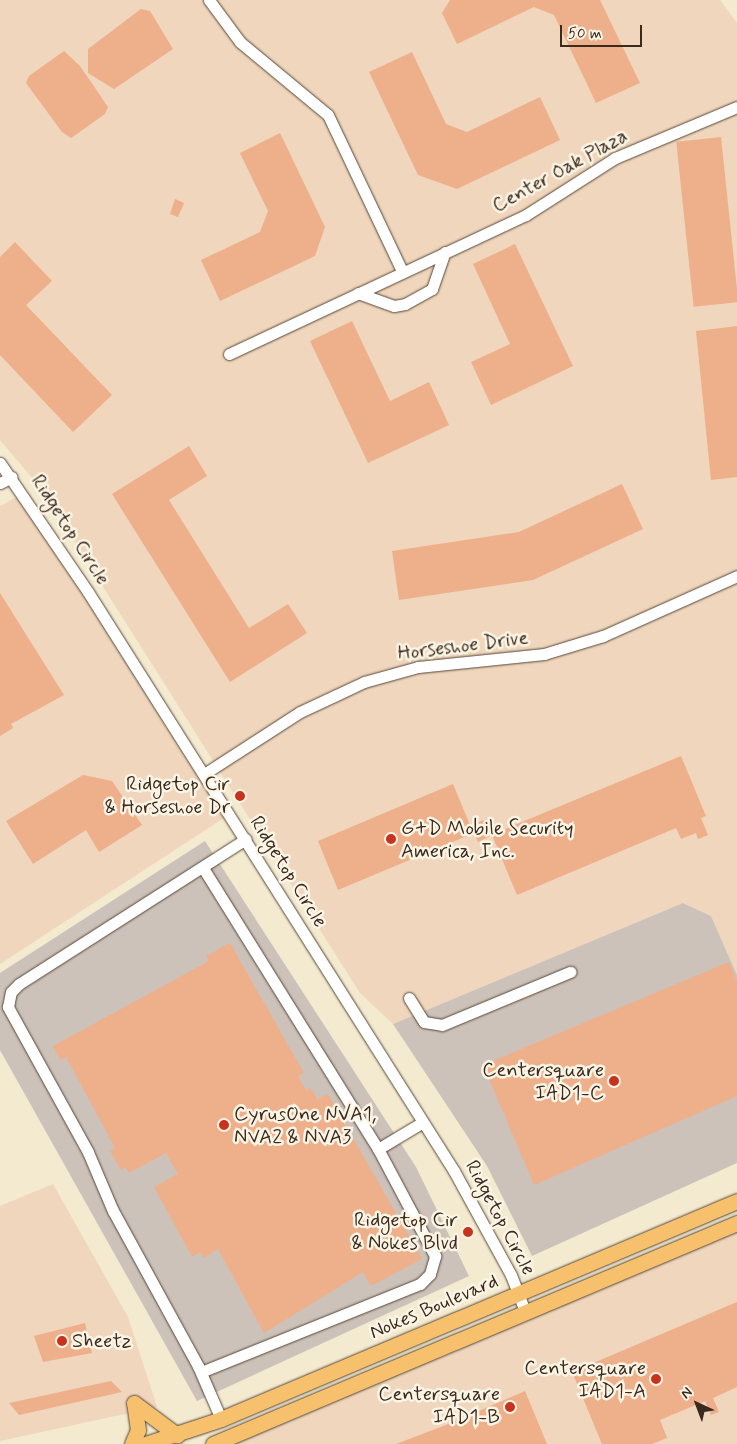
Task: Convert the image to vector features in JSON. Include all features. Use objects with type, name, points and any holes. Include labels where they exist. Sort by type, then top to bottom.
[{"type":"main road","name":"Nokes Boulevard","points":[[145,1444],[221,1419],[737,1201]]},
{"type":"main road","name":"Nokes Boulevard","points":[[213,1444],[737,1223]]},
{"type":"main road","points":[[132,1444],[138,1430],[134,1403],[176,1435]]},
{"type":"street","points":[[212,2],[240,42],[328,115],[402,271]]},
{"type":"street","name":"Center Oak Plaza","points":[[229,354],[402,271],[526,215],[615,158],[737,107]]},
{"type":"street","points":[[358,293],[394,306],[405,304],[432,289],[445,252]]},
{"type":"street","name":"Ridgetop Circle","points":[[0,462],[12,477],[204,774],[423,1122],[481,1217],[518,1293],[525,1312]]},
{"type":"street","points":[[0,483],[12,477]]},
{"type":"street","name":"Horseshoe Drive","points":[[204,774],[300,712],[359,684],[418,667],[544,654],[575,646],[737,576]]},
{"type":"street","points":[[221,1419],[201,1372],[8,1007],[11,992],[19,984],[246,840]]},
{"type":"street","points":[[201,1372],[420,1284],[430,1274],[435,1256],[378,1148],[203,868]]},
{"type":"street","points":[[409,998],[424,1022],[442,1025],[570,972]]},
{"type":"street","points":[[378,1148],[423,1122]]},
{"type":"shaded area","points":[[0,0],[720,0],[737,23],[737,975],[711,916],[683,903],[393,1024],[360,993],[40,487],[0,440]]},
{"type":"shaded area","points":[[24,493],[230,814],[0,964],[0,506]]},
{"type":"shaded area","points":[[205,841],[416,1167],[469,1276],[197,1401],[0,1050],[0,973]]},
{"type":"shaded area","points":[[683,903],[711,916],[737,975],[737,1163],[532,1256],[487,1166],[393,1024]]},
{"type":"shaded area","points":[[53,1184],[128,1317],[157,1407],[0,1441],[0,1206]]},
{"type":"shaded area","points":[[737,1223],[737,1444],[213,1444]]},
{"type":"building","points":[[450,0],[600,0],[640,83],[596,103],[554,15],[534,7],[457,44],[442,13]]},
{"type":"building","points":[[141,9],[150,11],[173,49],[114,89],[88,73],[88,49]]},
{"type":"building","points":[[64,51],[80,66],[108,107],[105,114],[71,138],[62,132],[26,83],[29,76]]},
{"type":"building","points":[[412,52],[446,124],[467,132],[540,97],[560,140],[457,189],[418,175],[369,72]]},
{"type":"building","points":[[280,133],[325,227],[315,256],[220,301],[201,260],[260,232],[268,211],[240,153]]},
{"type":"building","points":[[721,137],[737,302],[694,307],[676,142]]},
{"type":"building","points":[[175,199],[184,203],[178,217],[170,214]]},
{"type":"building","points":[[15,242],[52,281],[26,305],[112,395],[73,432],[0,355],[0,257]]},
{"type":"building","points":[[515,244],[573,366],[491,405],[471,362],[510,344],[473,264]]},
{"type":"building","points":[[352,321],[390,401],[429,382],[449,425],[368,463],[310,341]]},
{"type":"building","points":[[737,326],[737,477],[711,480],[696,331]]},
{"type":"building","points":[[189,446],[207,476],[169,500],[249,628],[288,604],[307,633],[230,682],[112,494]]},
{"type":"building","points":[[622,484],[643,529],[533,580],[399,600],[392,551],[519,532]]},
{"type":"building","points":[[0,593],[64,695],[11,724],[13,728],[0,736]]},
{"type":"building","points":[[681,756],[706,816],[701,818],[708,835],[698,839],[696,833],[681,839],[676,828],[517,895],[492,835],[478,842],[474,833],[338,890],[318,841],[453,784],[470,825],[492,817],[498,832]]},
{"type":"building","points":[[83,775],[112,781],[142,825],[99,852],[86,830],[33,864],[6,821]]},
{"type":"building","name":"CyrusOne NVA1, NVA2 & NVA3","points":[[230,943],[304,1073],[298,1076],[306,1090],[311,1088],[317,1099],[328,1094],[422,1259],[371,1286],[363,1272],[264,1333],[218,1249],[203,1258],[200,1252],[192,1257],[154,1187],[178,1174],[166,1153],[129,1173],[126,1167],[121,1170],[110,1151],[115,1148],[66,1057],[60,1060],[53,1046],[209,961],[206,956]]},
{"type":"building","name":"Centersquare IAD1-C","points":[[729,962],[737,982],[737,1096],[534,1185],[483,1065]]},
{"type":"building","name":"Centersquare IAD1-A","points":[[737,1302],[737,1387],[713,1398],[719,1412],[711,1415],[705,1401],[660,1420],[667,1438],[652,1444],[602,1444],[572,1372]]},
{"type":"building","name":"Sheetz","points":[[85,1323],[92,1353],[43,1362],[34,1336]]},
{"type":"building","name":"Sheetz","points":[[111,1381],[122,1392],[19,1415],[9,1403]]},
{"type":"building","name":"Centersquare IAD1-B","points":[[525,1391],[547,1444],[396,1444],[446,1425]]},
{"type":"place","name":"Ridgetop Cir & Horseshoe Dr","points":[[240,796]]},
{"type":"place","name":"G+D Mobile Security America, Inc.","points":[[391,839]]},
{"type":"place","name":"Centersquare IAD1-C","points":[[614,1081]]},
{"type":"place","name":"CyrusOne NVA1, NVA2 & NVA3","points":[[224,1125]]},
{"type":"place","name":"Ridgetop Cir & Nokes Blvd","points":[[468,1232]]},
{"type":"place","name":"Sheetz","points":[[62,1341]]},
{"type":"place","name":"Centersquare IAD1-A","points":[[656,1379]]},
{"type":"place","name":"Centersquare IAD1-B","points":[[510,1407]]}]
